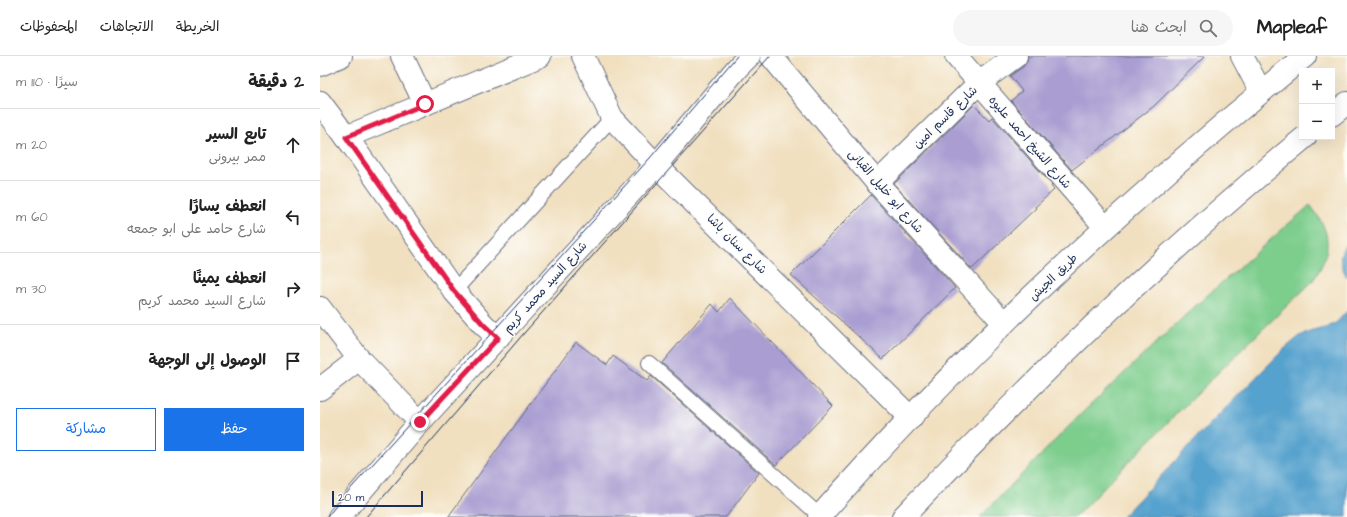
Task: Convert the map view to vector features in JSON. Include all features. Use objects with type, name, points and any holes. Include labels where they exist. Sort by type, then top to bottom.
[{"type":"main road","points":[[320,65],[340,56]]},
{"type":"main road","points":[[402,56],[425,104]]},
{"type":"main road","points":[[346,137],[540,56]]},
{"type":"main road","name":"شارع سنان باشا","points":[[583,56],[612,118],[656,165],[911,418]]},
{"type":"main road","name":"شارع ابو خليل القبانى","points":[[770,56],[877,182],[1004,323]]},
{"type":"main road","name":"شارع الشيخ احمد عليوه","points":[[956,56],[1105,227]]},
{"type":"main road","name":"شارع قاسم امين","points":[[877,182],[979,83],[1016,56]]},
{"type":"main road","points":[[1242,56],[1261,92]]},
{"type":"main road","name":"طريق الجيش","points":[[820,516],[911,418],[1004,323],[1105,227],[1261,92],[1305,56]]},
{"type":"main road","name":"شارع السيد محمد كريم","points":[[340,517],[420,422],[656,165],[740,60]]},
{"type":"main road","points":[[320,102],[454,291],[483,324],[498,338]]},
{"type":"main road","points":[[1335,113],[1347,103]]},
{"type":"main road","points":[[903,517],[1011,405],[1141,280],[1302,140]]},
{"type":"main road","points":[[320,308],[359,359],[420,422]]},
{"type":"main road","points":[[320,389],[359,359]]},
{"type":"lane","points":[[454,291],[612,118]]},
{"type":"lane","points":[[649,363],[820,516]]},
{"type":"green space","points":[[1310,205],[1318,215],[1323,225],[1327,243],[1323,262],[1319,272],[1312,282],[1192,398],[1075,517],[980,517],[1080,415],[1193,308]]},
{"type":"water","points":[[1347,243],[1347,277],[1341,264],[1341,256]]},
{"type":"water","points":[[1347,311],[1347,517],[1122,517],[1284,349],[1300,336],[1328,327],[1337,322]]},
{"type":"building","points":[[1028,56],[1205,56],[1154,106],[1072,170],[1011,101],[1022,91],[1010,76],[1024,66]]},
{"type":"building","points":[[974,105],[989,120],[992,117],[1052,185],[1051,186],[1054,190],[972,269],[894,184]]},
{"type":"building","points":[[871,195],[955,288],[883,359],[791,275]]},
{"type":"building","points":[[730,298],[833,406],[776,465],[662,363],[712,304],[719,312]]},
{"type":"building","points":[[576,342],[607,365],[613,356],[647,381],[651,376],[759,473],[726,517],[448,517]]},
{"type":"tram line","points":[[327,517],[344,496],[650,158],[737,56]]},
{"type":"tram line","points":[[366,517],[525,332],[770,56]]},
{"type":"route","points":[[420,422],[498,338],[483,324],[454,291],[346,137],[425,104]]}]
